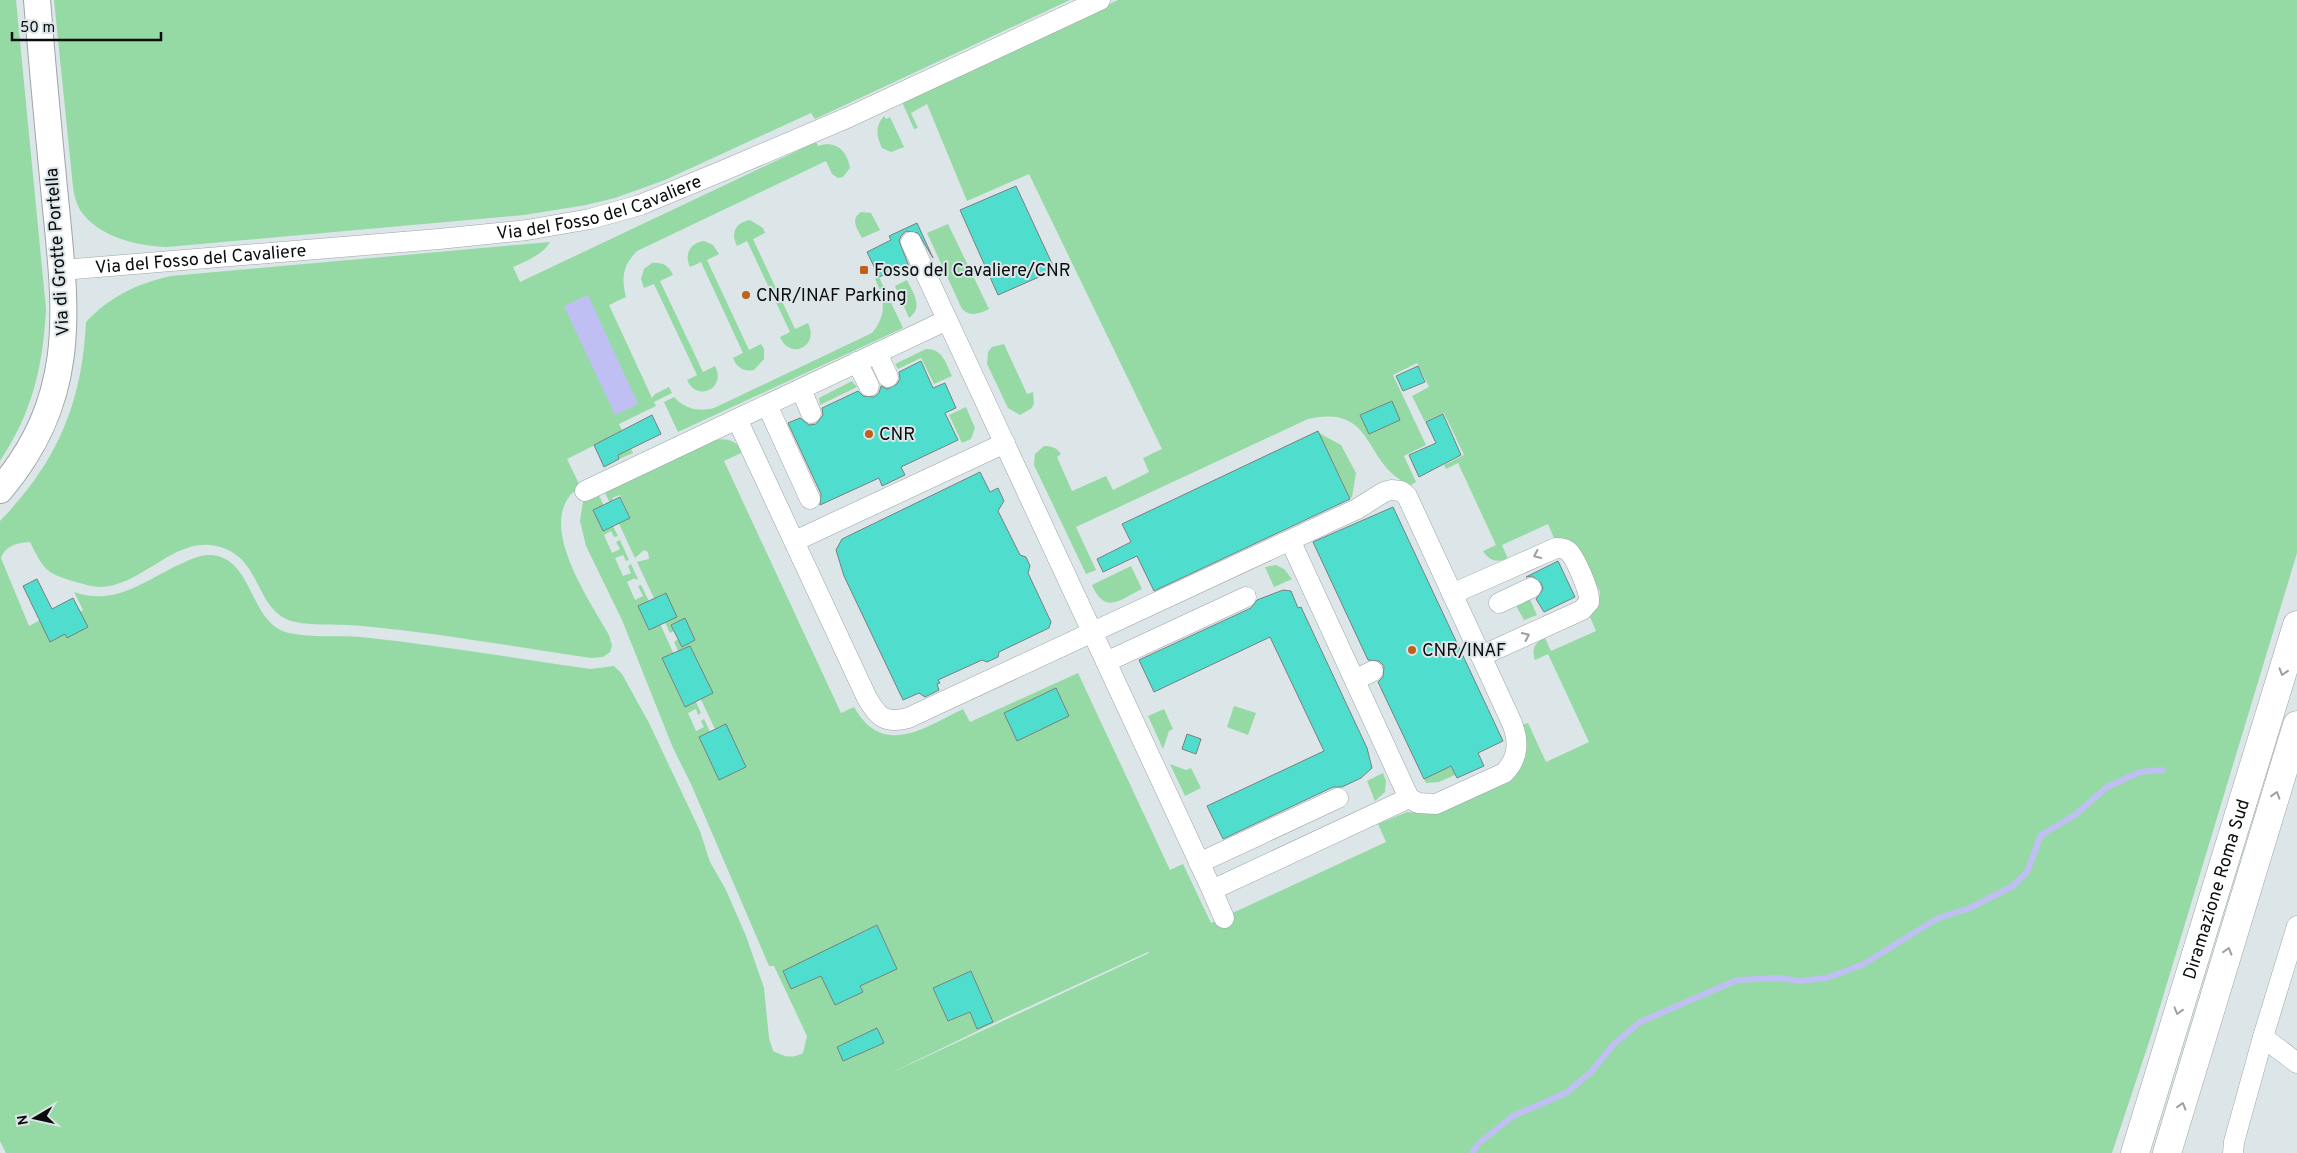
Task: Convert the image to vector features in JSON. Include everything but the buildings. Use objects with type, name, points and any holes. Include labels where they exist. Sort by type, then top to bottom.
[{"type":"highway","name":"Diramazione Roma Sud","points":[[2135,1153],[2297,625]]},
{"type":"highway","name":"Diramazione Roma Sud","points":[[2168,1153],[2297,725]]},
{"type":"main road","name":"Via di Grotte Portella","points":[[0,490],[31,446],[52,395],[61,360],[64,333],[62,270],[36,0]]},
{"type":"street","name":"Via del Fosso del Cavaliere","points":[[62,270],[439,239],[527,230],[599,217],[671,193],[849,117],[1100,0]]},
{"type":"street","points":[[911,242],[1224,918]]},
{"type":"street","points":[[585,491],[947,320]]},
{"type":"street","points":[[877,353],[888,376]]},
{"type":"street","points":[[857,362],[869,386]]},
{"type":"street","points":[[801,389],[811,413]]},
{"type":"street","points":[[767,405],[810,499]]},
{"type":"street","points":[[737,419],[867,698],[876,712],[886,720],[897,721],[908,718],[1092,632],[1290,540],[1357,509],[1384,492],[1391,490],[1401,491],[1407,496],[1517,735],[1518,745],[1511,766],[1504,772],[1436,804],[1418,804],[1410,798],[1290,540]]},
{"type":"street","points":[[795,541],[1005,443]]},
{"type":"street","points":[[1452,594],[1556,548],[1562,548],[1570,554],[1588,590],[1590,602],[1582,610],[1482,656]]},
{"type":"street","points":[[1499,603],[1531,588]]},
{"type":"street","points":[[1106,662],[1246,597]]},
{"type":"street","points":[[1355,680],[1373,671]]},
{"type":"street","points":[[1199,863],[1338,798]]},
{"type":"street","points":[[1212,890],[1410,798]]},
{"type":"street","points":[[2233,1153],[2234,1142],[2297,926]]},
{"type":"street","points":[[2264,1037],[2297,1063]]},
{"type":"green space","points":[[0,0],[16,0],[46,309],[39,370],[34,389],[20,425],[0,461]]},
{"type":"green space","points":[[54,0],[1070,0],[815,119],[811,113],[665,180],[615,198],[586,205],[524,215],[167,247],[143,245],[119,238],[97,227],[80,210],[75,199],[73,187]]},
{"type":"green space","points":[[1118,0],[2297,0],[2297,553],[2152,1033],[2112,1153],[6,1153],[0,1141],[0,521],[37,477],[63,430],[79,379],[86,322],[114,298],[136,287],[159,279],[171,276],[550,242],[539,254],[513,267],[520,282],[816,142],[818,146],[830,144],[840,148],[849,162],[850,168],[843,177],[838,178],[832,174],[826,161],[637,251],[626,267],[624,284],[626,297],[609,305],[652,398],[655,394],[669,387],[672,393],[654,402],[656,406],[619,424],[633,453],[619,459],[609,438],[567,459],[581,488],[569,497],[562,512],[561,529],[565,548],[581,587],[609,635],[612,646],[610,652],[603,657],[591,658],[392,629],[355,625],[298,623],[278,614],[269,604],[249,568],[240,558],[227,549],[210,545],[182,550],[127,580],[113,585],[98,587],[89,586],[52,573],[43,565],[30,542],[9,547],[1,558],[29,626],[59,610],[65,619],[83,610],[74,592],[88,596],[102,596],[127,591],[189,560],[212,555],[226,559],[236,568],[266,618],[276,627],[289,633],[390,640],[590,669],[614,666],[622,674],[649,723],[700,831],[710,862],[726,890],[746,936],[764,988],[769,1038],[773,1051],[785,1056],[791,1057],[803,1053],[807,1036],[774,966],[769,966],[691,784],[673,748],[622,620],[586,546],[580,521],[583,502],[598,493],[606,511],[604,513],[601,506],[593,510],[608,516],[618,536],[614,537],[611,531],[604,535],[612,553],[620,549],[616,542],[620,540],[629,560],[626,561],[623,555],[615,558],[623,576],[631,573],[628,566],[631,564],[638,579],[636,580],[635,578],[627,582],[635,600],[643,596],[638,586],[641,585],[654,611],[647,606],[640,610],[649,630],[657,626],[657,617],[677,661],[674,663],[670,655],[662,658],[684,706],[691,691],[701,713],[698,715],[696,709],[688,713],[696,731],[704,727],[701,721],[704,719],[718,749],[715,751],[706,734],[699,737],[719,779],[724,748],[695,687],[705,697],[712,693],[704,676],[686,668],[674,642],[678,639],[682,647],[695,640],[685,619],[671,625],[674,631],[670,633],[662,616],[674,610],[665,593],[658,596],[664,609],[660,611],[637,562],[649,559],[648,552],[644,550],[635,558],[614,513],[623,521],[630,517],[620,495],[612,498],[616,507],[613,509],[604,491],[713,440],[730,440],[737,444],[743,452],[724,461],[841,713],[854,707],[865,723],[878,731],[891,735],[905,734],[934,724],[963,709],[970,722],[1078,673],[1170,870],[1183,864],[1211,923],[1386,842],[1378,824],[1407,812],[1432,814],[1440,812],[1510,779],[1520,768],[1526,755],[1527,747],[1522,725],[1528,723],[1546,762],[1589,742],[1548,654],[1535,660],[1533,652],[1536,644],[1545,638],[1551,651],[1596,631],[1590,617],[1598,606],[1600,592],[1580,550],[1566,540],[1554,538],[1548,524],[1502,545],[1508,559],[1494,560],[1486,555],[1483,551],[1496,545],[1458,463],[1446,469],[1444,465],[1464,455],[1444,413],[1425,422],[1412,396],[1429,387],[1417,363],[1393,375],[1426,445],[1404,456],[1416,482],[1411,485],[1395,476],[1358,428],[1346,420],[1330,416],[1308,419],[1076,527],[1096,570],[1086,574],[1034,465],[1035,454],[1044,446],[1058,450],[1061,454],[1057,457],[1072,491],[1106,476],[1113,490],[1149,472],[1143,458],[1162,449],[1029,174],[967,201],[927,104],[911,113],[918,128],[914,129],[902,102]],"holes":[[[877,925],[897,969],[873,980],[853,936]],[[841,944],[863,992],[835,1005],[813,957]],[[1149,953],[887,1075],[1004,1018]],[[806,961],[814,979],[791,989],[783,971]],[[971,971],[985,1004],[977,1028],[970,1012],[948,1021],[933,988]],[[877,1029],[883,1043],[843,1061],[837,1047]]]},
{"type":"green space","points":[[884,116],[886,119],[890,117],[904,147],[891,152],[882,148],[877,131]]},
{"type":"green space","points":[[861,212],[871,213],[880,230],[862,238],[855,221]]},
{"type":"green space","points":[[750,220],[763,228],[765,233],[753,239],[795,329],[808,323],[811,331],[810,338],[802,348],[790,348],[780,337],[790,332],[747,241],[737,246],[734,237],[736,229],[741,223]]},
{"type":"green space","points":[[948,224],[989,309],[971,314],[962,309],[927,233]]},
{"type":"green space","points":[[704,241],[713,245],[719,254],[707,260],[749,350],[761,344],[764,349],[764,359],[754,370],[741,368],[733,358],[743,353],[701,262],[690,267],[688,262],[688,254],[692,247]]},
{"type":"green space","points":[[652,263],[665,265],[673,275],[660,281],[703,372],[715,366],[718,374],[717,381],[709,390],[697,391],[687,380],[697,375],[654,284],[644,288],[641,279],[644,269]]},
{"type":"green space","points":[[879,277],[903,328],[678,432],[664,402],[674,397],[687,407],[703,410],[714,408],[872,333],[880,320],[883,307],[881,294],[875,279]]},
{"type":"green space","points":[[907,280],[917,305],[909,318],[895,286]]},
{"type":"green space","points":[[1004,344],[1027,394],[1033,392],[1034,403],[1032,408],[1020,415],[1008,408],[987,364],[988,352],[992,347]]},
{"type":"green space","points":[[926,349],[936,351],[943,357],[952,376],[934,384],[921,358],[898,369],[895,364]]},
{"type":"green space","points":[[852,381],[857,387],[820,405],[819,398]]},
{"type":"green space","points":[[966,407],[975,428],[971,439],[962,443],[949,415]]},
{"type":"green space","points":[[1319,433],[1341,445],[1356,473],[1352,497],[1350,498]]},
{"type":"green space","points":[[1276,565],[1284,569],[1292,579],[1274,587],[1265,567]]},
{"type":"green space","points":[[1131,566],[1142,589],[1113,602],[1102,600],[1092,585]]},
{"type":"green space","points":[[1528,595],[1537,615],[1524,620],[1514,602]]},
{"type":"green space","points":[[1234,706],[1256,713],[1248,735],[1227,727]]},
{"type":"green space","points":[[1164,709],[1173,729],[1169,731],[1163,749],[1148,716]]},
{"type":"green space","points":[[1170,764],[1186,770],[1191,768],[1201,788],[1185,796]]},
{"type":"green space","points":[[1451,766],[1455,775],[1439,782],[1426,783],[1424,779]]},
{"type":"green space","points":[[1383,773],[1386,781],[1385,792],[1375,801],[1367,781]]},
{"type":"water","points":[[588,295],[638,404],[615,415],[564,306]]},
{"type":"waterway","points":[[1472,1153],[1479,1143],[1513,1116],[1566,1093],[1591,1072],[1614,1044],[1640,1022],[1737,980],[1779,978],[1799,981],[1826,978],[1862,965],[1938,918],[1970,908],[2013,886],[2027,872],[2041,835],[2075,815],[2107,787],[2140,772],[2162,770]]},
{"type":"place","name":"Fosso del Cavaliere/CNR","points":[[864,270]]},
{"type":"place","name":"CNR/INAF Parking","points":[[746,295]]},
{"type":"place","name":"CNR","points":[[869,434]]},
{"type":"place","name":"CNR/INAF","points":[[1412,650]]}]
